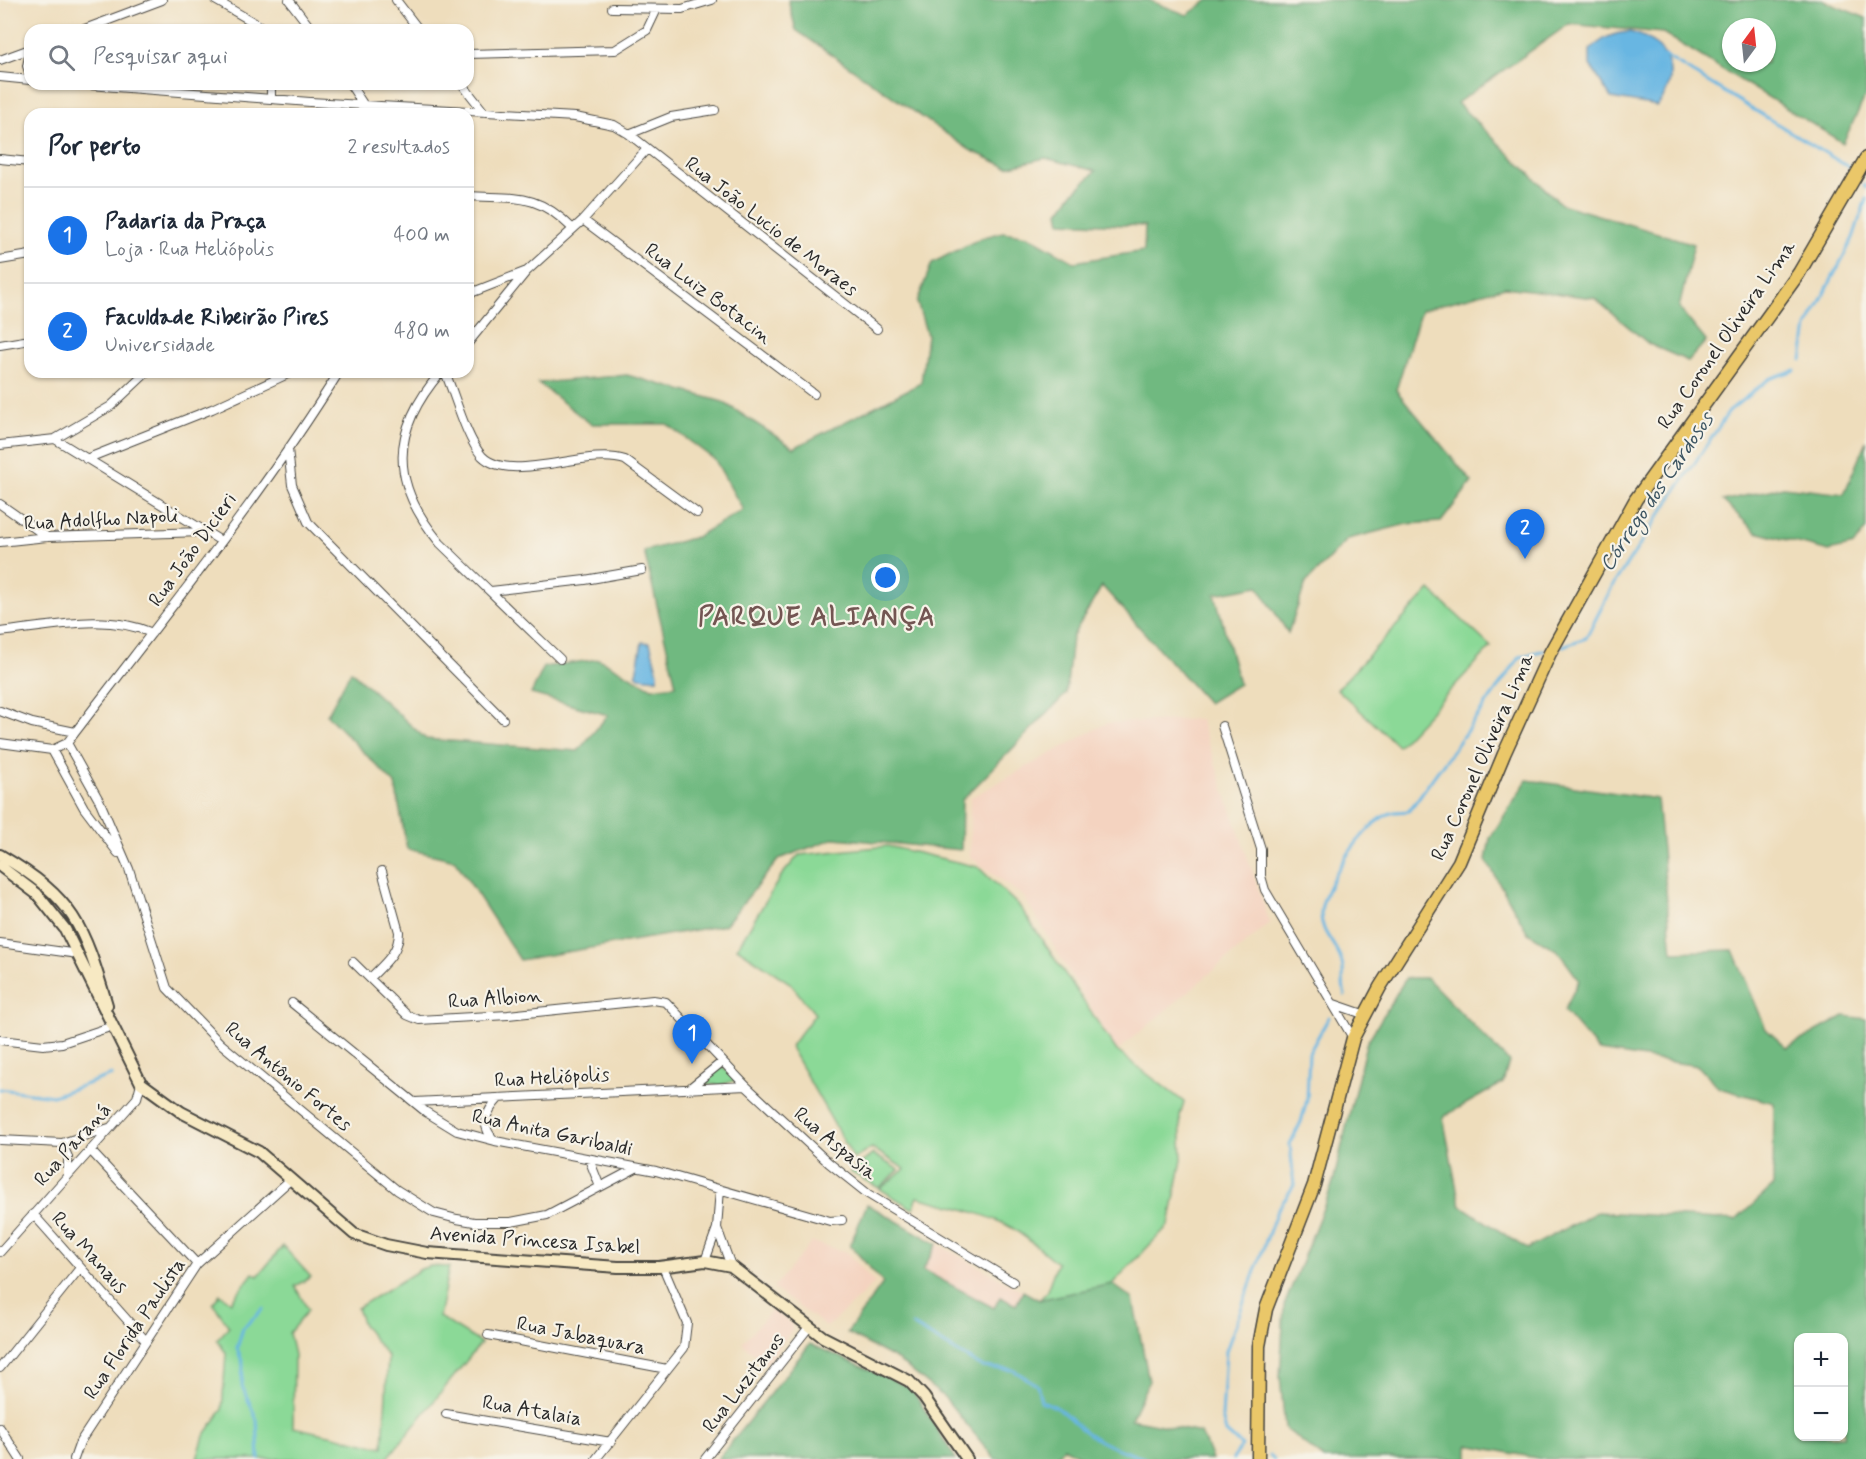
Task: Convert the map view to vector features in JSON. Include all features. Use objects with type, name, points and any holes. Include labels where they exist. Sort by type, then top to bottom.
[{"type":"main road","name":"Rua Coronel Oliveira Lima","points":[[1258,1459],[1259,1346],[1266,1309],[1314,1185],[1353,1038],[1380,987],[1459,862],[1504,754],[1550,653],[1636,499],[1799,273],[1866,158]]},
{"type":"main road","name":"Avenida Princesa Isabel","points":[[0,855],[41,882],[75,917],[88,944],[113,1026]]},
{"type":"main road","name":"Avenida Princesa Isabel","points":[[0,866],[37,894],[53,912],[78,954],[90,985],[141,1083],[181,1112],[259,1152],[354,1234],[386,1245],[428,1253],[537,1259],[559,1264],[663,1267],[705,1261],[731,1266],[809,1327],[865,1360],[909,1381],[924,1397],[967,1459]]},
{"type":"street","points":[[98,24],[162,0]]},
{"type":"street","points":[[215,0],[257,24]]},
{"type":"street","points":[[289,0],[307,24]]},
{"type":"street","points":[[396,0],[414,24]]},
{"type":"street","points":[[612,8],[656,11],[682,9],[712,0]]},
{"type":"street","points":[[474,54],[615,50],[647,30],[656,11]]},
{"type":"street","points":[[0,60],[24,52]]},
{"type":"street","points":[[0,77],[24,79]]},
{"type":"street","name":"Rua João Lucio de Moraes","points":[[160,90],[424,108]]},
{"type":"street","points":[[271,90],[271,98]]},
{"type":"street","points":[[354,90],[363,104]]},
{"type":"street","points":[[467,90],[484,112]]},
{"type":"street","points":[[629,135],[671,117],[715,110]]},
{"type":"street","name":"Rua João Lucio de Moraes","points":[[474,111],[587,118],[614,125],[877,329]]},
{"type":"street","points":[[474,336],[527,271],[583,220],[646,150]]},
{"type":"street","points":[[0,159],[24,161]]},
{"type":"street","points":[[474,197],[541,203],[555,211],[572,228]]},
{"type":"street","name":"Rua Luiz Botacin","points":[[583,220],[814,394]]},
{"type":"street","points":[[0,260],[24,256]]},
{"type":"street","points":[[474,292],[527,271]]},
{"type":"street","points":[[0,345],[24,341]]},
{"type":"street","points":[[0,445],[55,439],[111,406],[141,378]]},
{"type":"street","points":[[86,459],[212,409],[279,378]]},
{"type":"street","name":"Rua João Dicieri","points":[[67,744],[288,449],[335,378]]},
{"type":"street","points":[[436,378],[424,391],[405,429],[401,451],[403,472],[409,494],[423,523],[561,659]]},
{"type":"street","points":[[448,378],[474,443],[489,461],[512,466],[616,457],[626,460],[697,513]]},
{"type":"street","points":[[55,439],[220,541]]},
{"type":"street","points":[[288,449],[292,485],[308,522],[503,719]]},
{"type":"street","points":[[0,504],[47,537]]},
{"type":"street","name":"Rua Adolfho Napoli","points":[[0,542],[47,537],[203,532]]},
{"type":"street","points":[[491,591],[585,580],[642,570]]},
{"type":"street","points":[[0,632],[101,622],[128,625],[152,633]]},
{"type":"street","points":[[0,711],[32,723],[75,732]]},
{"type":"street","points":[[1222,726],[1261,849],[1262,883],[1338,1006],[1340,1017],[1353,1038]]},
{"type":"street","points":[[0,743],[52,750],[67,744]]},
{"type":"street","name":"Rua Antônio Fortes","points":[[67,744],[100,802],[140,898],[161,975],[176,999],[220,1043],[414,1202],[434,1213],[457,1219],[474,1222],[510,1222],[547,1215],[636,1167]]},
{"type":"street","points":[[52,750],[84,808],[123,859]]},
{"type":"street","points":[[370,978],[391,957],[399,942],[399,932],[382,871]]},
{"type":"street","points":[[0,943],[78,954]]},
{"type":"street","name":"Rua Albion","points":[[352,962],[407,1015],[420,1020],[662,1001]]},
{"type":"street","name":"Rua Aspasia","points":[[662,1001],[671,1006],[746,1086],[829,1163],[868,1194],[1013,1282]]},
{"type":"street","name":"Rua Anita Garibaldi","points":[[292,1003],[426,1112],[457,1131],[495,1141],[636,1167],[830,1221],[842,1220]]},
{"type":"street","points":[[1338,1006],[1366,1015]]},
{"type":"street","points":[[0,1040],[43,1045],[62,1043],[113,1026]]},
{"type":"street","points":[[691,1087],[722,1062]]},
{"type":"street","name":"Rua Paraná","points":[[0,1252],[137,1098],[141,1083]]},
{"type":"street","name":"Rua Heliópolis","points":[[415,1102],[746,1086]]},
{"type":"street","points":[[495,1141],[489,1135],[484,1121],[488,1111],[499,1098]]},
{"type":"street","points":[[0,1140],[62,1143],[111,1127]]},
{"type":"street","points":[[62,1143],[68,1157],[68,1175]]},
{"type":"street","points":[[90,1150],[197,1264]]},
{"type":"street","points":[[589,1158],[600,1187]]},
{"type":"street","name":"Rua Florida Paulista","points":[[74,1459],[80,1442],[144,1340],[197,1264],[290,1180]]},
{"type":"street","points":[[705,1261],[717,1228],[720,1190]]},
{"type":"street","name":"Rua Manaus","points":[[33,1214],[144,1340]]},
{"type":"street","points":[[717,1228],[731,1266]]},
{"type":"street","points":[[596,1459],[684,1348],[687,1323],[663,1267]]},
{"type":"street","points":[[0,1368],[80,1268]]},
{"type":"street","name":"Rua Luzitanos","points":[[705,1459],[809,1327]]},
{"type":"street","name":"Rua Jabaquara","points":[[488,1335],[667,1369]]},
{"type":"street","name":"Rua Atalaia","points":[[447,1413],[611,1442]]},
{"type":"street","points":[[0,1428],[20,1459]]},
{"type":"shaded area","points":[[1200,719],[1270,923],[1117,1051],[1024,897],[970,857],[970,798],[1107,723]]},
{"type":"shaded area","points":[[812,1242],[847,1252],[875,1283],[827,1327],[773,1288]]},
{"type":"shaded area","points":[[937,1244],[1023,1291],[1016,1305],[994,1308],[922,1269]]},
{"type":"shaded area","points":[[772,1310],[791,1324],[792,1330],[766,1364],[742,1343]]},
{"type":"green space","points":[[788,0],[1148,0],[1187,15],[1209,0],[1821,0],[1866,18],[1866,95],[1843,143],[1727,72],[1776,72],[1776,18],[1722,18],[1722,69],[1663,33],[1569,24],[1457,103],[1561,204],[1694,244],[1679,308],[1706,341],[1688,361],[1649,344],[1594,298],[1505,287],[1421,310],[1396,390],[1472,482],[1441,522],[1407,524],[1348,539],[1306,583],[1288,633],[1258,586],[1215,594],[1239,684],[1208,703],[1102,586],[1072,637],[1066,694],[962,800],[961,850],[835,838],[779,859],[725,925],[520,960],[455,860],[407,849],[395,784],[327,715],[351,671],[426,739],[578,751],[608,715],[531,694],[544,667],[599,659],[652,688],[676,685],[644,551],[696,537],[743,510],[715,460],[667,424],[591,424],[538,383],[627,375],[723,402],[794,448],[921,383],[927,335],[917,302],[932,263],[981,238],[1003,232],[1028,236],[1074,262],[1144,251],[1145,226],[1061,222],[1059,212],[1072,194],[1096,171],[1045,158],[1007,167],[970,150],[796,30]]},
{"type":"green space","points":[[1866,441],[1866,529],[1854,545],[1829,551],[1756,532],[1723,501],[1783,487],[1844,494]]},
{"type":"green space","points":[[1430,590],[1491,647],[1398,746],[1337,689]]},
{"type":"green space","points":[[1527,780],[1657,799],[1672,952],[1733,950],[1766,1029],[1787,1048],[1844,1016],[1866,1019],[1866,1459],[1542,1459],[1468,1445],[1468,1459],[1324,1459],[1285,1428],[1280,1377],[1284,1306],[1333,1183],[1366,1044],[1406,978],[1427,978],[1509,1062],[1503,1083],[1443,1117],[1460,1205],[1527,1249],[1597,1212],[1736,1220],[1773,1186],[1774,1103],[1719,1088],[1698,1066],[1599,1051],[1564,1011],[1579,980],[1558,951],[1528,933],[1486,860],[1490,838]]},
{"type":"green space","points":[[888,846],[978,867],[1020,907],[1117,1051],[1184,1102],[1180,1115],[1182,1160],[1169,1225],[1112,1284],[1039,1300],[1046,1293],[1057,1263],[1018,1232],[1001,1222],[918,1197],[913,1209],[880,1189],[905,1169],[872,1148],[854,1159],[790,1047],[815,1014],[790,983],[737,948],[781,876],[799,855]]},
{"type":"green space","points":[[722,1066],[737,1080],[720,1085],[698,1084]]},
{"type":"green space","points":[[873,1154],[899,1170],[879,1188],[850,1172]]},
{"type":"green space","points":[[867,1204],[937,1244],[923,1270],[994,1308],[1000,1297],[1016,1305],[1023,1291],[1039,1300],[1112,1284],[1133,1299],[1149,1381],[1131,1419],[1201,1433],[1212,1459],[1085,1459],[1064,1447],[1055,1459],[995,1459],[945,1398],[899,1361],[847,1333],[883,1283],[850,1245]]},
{"type":"green space","points":[[283,1246],[311,1277],[295,1286],[308,1310],[289,1333],[294,1355],[293,1427],[383,1447],[388,1357],[363,1325],[357,1308],[421,1269],[430,1266],[449,1267],[439,1317],[481,1343],[387,1459],[197,1459],[204,1436],[222,1410],[226,1353],[217,1340],[229,1327],[213,1303],[220,1294],[231,1302],[253,1273],[258,1276]]},
{"type":"green space","points":[[810,1344],[911,1388],[956,1459],[718,1459]]},
{"type":"water","points":[[1630,32],[1654,43],[1668,61],[1669,83],[1657,106],[1611,98],[1590,65],[1590,50],[1604,39]]},
{"type":"water","points":[[642,642],[650,643],[658,673],[657,679],[639,677],[636,674]]},
{"type":"waterway","points":[[1665,56],[1850,168]]},
{"type":"waterway","name":"Córrego dos Cardosos","points":[[1802,360],[1807,327],[1853,238],[1866,199]]},
{"type":"waterway","name":"Córrego dos Cardosos","points":[[1563,646],[1586,638],[1613,585],[1730,410],[1769,379],[1795,370]]},
{"type":"waterway","name":"Córrego dos Cardosos","points":[[1345,995],[1342,963],[1321,920],[1323,902],[1337,872],[1358,841],[1381,818],[1393,812],[1409,811],[1520,657],[1544,650]]},
{"type":"waterway","name":"Córrego dos Cardosos","points":[[1233,1459],[1242,1446],[1226,1432],[1222,1417],[1226,1351],[1276,1213],[1294,1185],[1290,1144],[1301,1122],[1307,1100],[1309,1053],[1329,1017]]},
{"type":"waterway","points":[[0,1089],[53,1096],[112,1075]]},
{"type":"waterway","points":[[259,1459],[257,1420],[242,1386],[243,1364],[237,1348],[243,1328],[263,1309]]},
{"type":"waterway","points":[[912,1325],[982,1367],[1013,1370],[1037,1385],[1041,1401],[1062,1411],[1094,1438],[1145,1459]]},
{"type":"waterway","name":"Córrego dos Cardosos","points":[[1270,1455],[1274,1459]]},
{"type":"place","name":"Faculdade Ribeirão Pires","points":[[1525,559]]},
{"type":"place","name":"Padaria da Praça","points":[[692,1064]]},
{"type":"district","name":"PARQUE ALIANÇA","points":[[817,618]]}]
